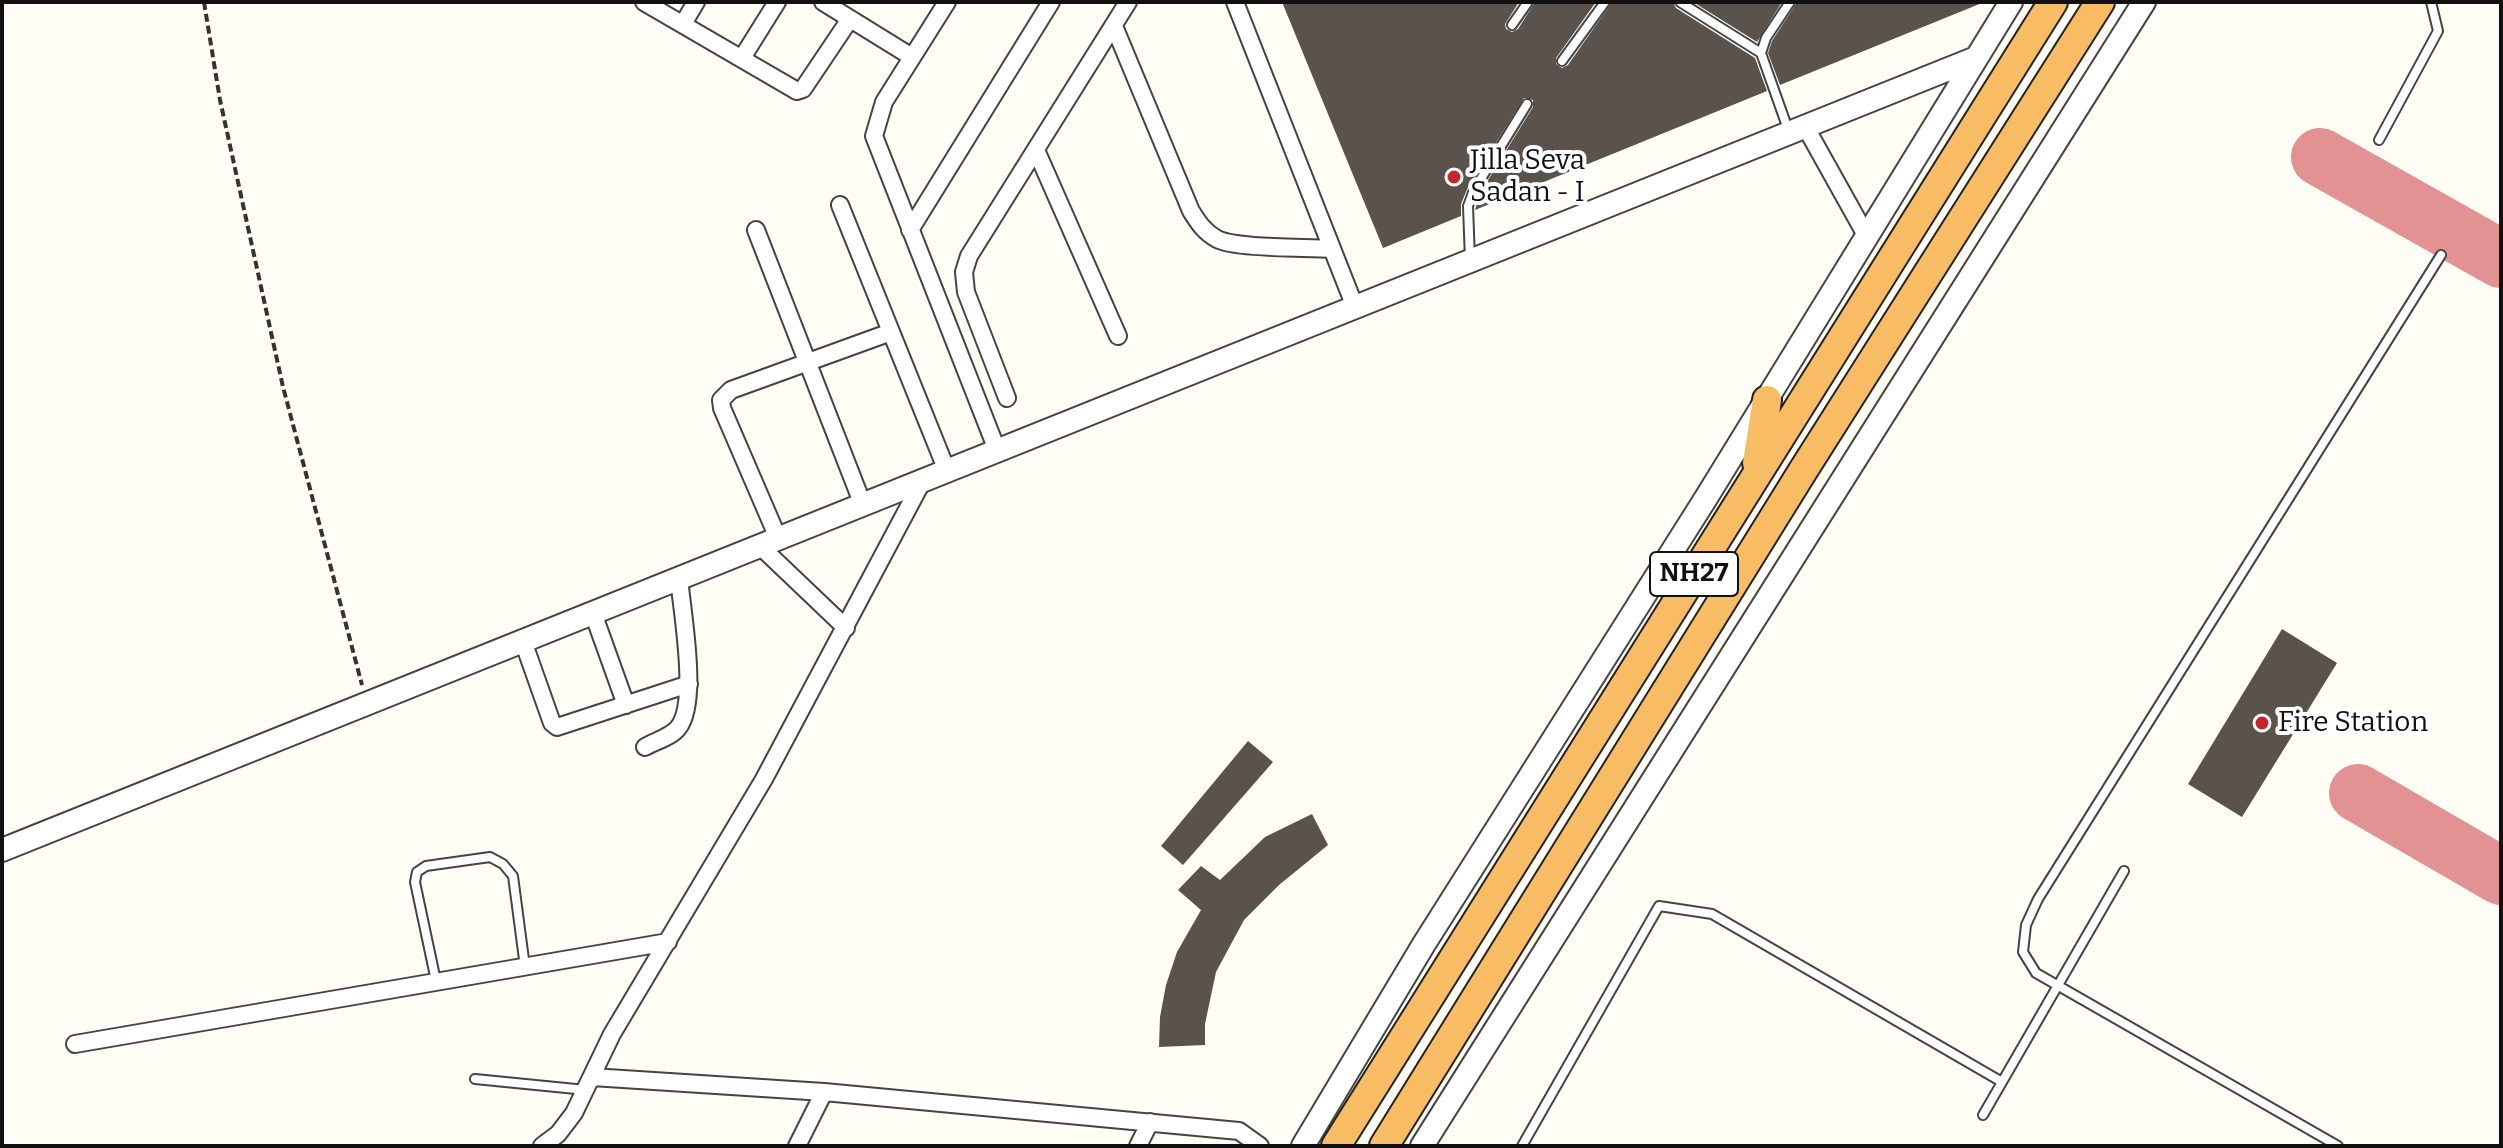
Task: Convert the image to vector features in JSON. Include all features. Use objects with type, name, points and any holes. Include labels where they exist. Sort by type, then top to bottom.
[{"type":"highway","name":"NH27","points":[[1336,1146],[2053,2]]},
{"type":"highway","name":"NH27","points":[[1384,1146],[1796,482],[2100,2]]},
{"type":"highway","points":[[1755,476],[1767,400]]},
{"type":"street","points":[[644,2],[800,91],[850,19]]},
{"type":"street","points":[[683,24],[696,2]]},
{"type":"street","points":[[742,58],[777,2]]},
{"type":"street","points":[[823,2],[912,57]]},
{"type":"street","points":[[947,2],[884,102],[874,136],[997,450]]},
{"type":"street","points":[[1007,398],[966,292],[964,272],[969,256],[1128,2]]},
{"type":"street","points":[[1235,2],[1355,307]]},
{"type":"street","points":[[1303,1146],[1433,930],[1767,400],[2011,2]]},
{"type":"street","points":[[1422,1146],[2144,2]]},
{"type":"street","points":[[910,230],[1047,4]]},
{"type":"street","points":[[1114,26],[1191,211],[1202,228],[1218,239],[1239,244],[1332,249]]},
{"type":"street","points":[[2,850],[1976,58]]},
{"type":"street","points":[[1797,129],[1867,237]]},
{"type":"street","points":[[1036,150],[1118,336]]},
{"type":"street","points":[[840,205],[947,471]]},
{"type":"street","points":[[756,230],[863,505]]},
{"type":"street","points":[[846,628],[769,542],[721,400],[731,390],[891,332]]},
{"type":"street","points":[[542,1146],[558,1134],[574,1113],[612,1034],[764,779],[923,480]]},
{"type":"street","points":[[645,747],[676,731],[687,710],[689,684],[679,578]]},
{"type":"street","points":[[593,613],[626,705]]},
{"type":"street","points":[[523,641],[552,723],[557,727],[689,684]]},
{"type":"street","points":[[75,1044],[668,942]]},
{"type":"street","points":[[589,1084],[824,1092],[1150,1122],[1239,1131],[1260,1146]]},
{"type":"street","points":[[797,1146],[824,1092]]},
{"type":"street","points":[[1138,1146],[1150,1122]]},
{"type":"lane","points":[[1512,25],[1528,2]]},
{"type":"lane","points":[[1562,61],[1605,2]]},
{"type":"lane","points":[[1680,2],[1761,53],[1797,129]]},
{"type":"lane","points":[[1761,53],[1766,38],[1790,2]]},
{"type":"lane","points":[[2379,140],[2438,31],[2431,2]]},
{"type":"lane","points":[[1470,261],[1468,206],[1474,190],[1527,104]]},
{"type":"lane","points":[[2338,1146],[2036,973],[2023,952],[2026,925],[2038,899],[2441,255]]},
{"type":"lane","points":[[436,982],[415,882],[417,872],[426,866],[490,857],[503,864],[513,876],[525,967]]},
{"type":"lane","points":[[1983,1115],[2124,871]]},
{"type":"lane","points":[[1522,1146],[1659,906],[1712,914],[2002,1082]]},
{"type":"lane","points":[[475,1079],[589,1084]]},
{"type":"path","points":[[204,2],[220,100],[283,387],[367,704]]},
{"type":"building","name":"Jilla Seva Sadan - I","points":[[1282,2],[1519,2],[1505,24],[1506,29],[1512,32],[1518,29],[1535,2],[1596,2],[1556,58],[1556,64],[1562,68],[1568,65],[1612,2],[1673,2],[1676,8],[1755,58],[1767,91],[1475,210],[1480,193],[1533,107],[1533,100],[1524,98],[1468,187],[1461,204],[1461,216],[1383,248]]},
{"type":"building","points":[[1693,2],[1782,2],[1757,42]]},
{"type":"building","points":[[1797,2],[1982,3],[1780,85],[1768,53],[1772,41]]},
{"type":"building","name":"Fire Station","points":[[2282,629],[2337,663],[2242,817],[2188,784]]},
{"type":"building","points":[[1248,741],[1273,762],[1183,865],[1161,846]]},
{"type":"building","points":[[1312,814],[1328,845],[1279,885],[1244,920],[1216,972],[1205,1024],[1205,1045],[1159,1047],[1166,985],[1177,952],[1201,910],[1178,890],[1201,866],[1220,880],[1265,837]]},
{"type":"taxiway","points":[[2320,157],[2501,259]]},
{"type":"taxiway","points":[[2358,793],[2501,876]]},
{"type":"place","name":"Jilla Seva Sadan - I","points":[[1454,177]]},
{"type":"place","name":"Fire Station","points":[[2262,723]]}]
